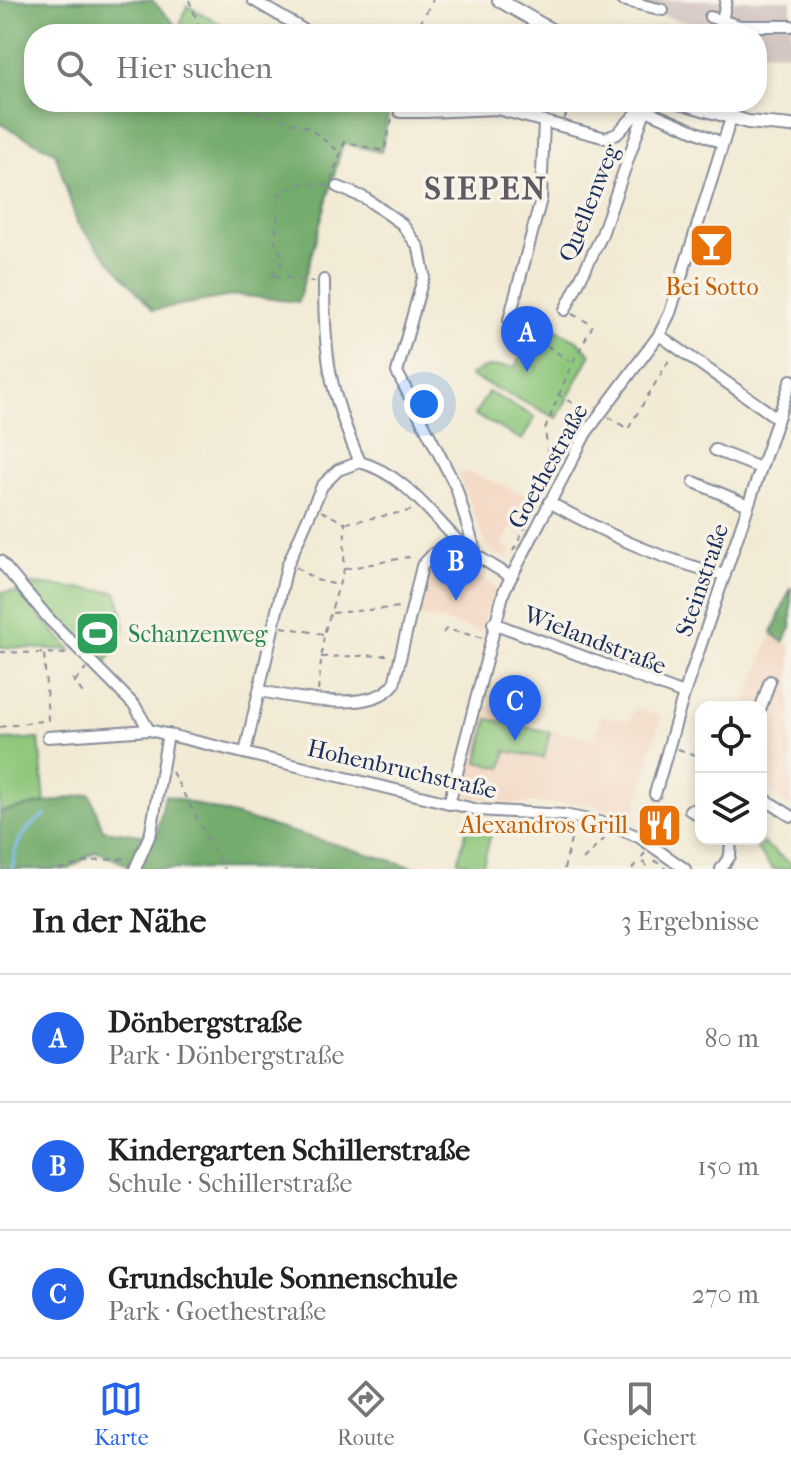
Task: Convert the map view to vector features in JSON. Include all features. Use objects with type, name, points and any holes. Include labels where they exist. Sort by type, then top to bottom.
[{"type":"main road","points":[[499,0],[541,24]]},
{"type":"main road","points":[[712,112],[731,118],[791,126]]},
{"type":"street","points":[[253,0],[294,24]]},
{"type":"street","points":[[622,0],[663,10]]},
{"type":"street","points":[[722,22],[726,0]]},
{"type":"street","points":[[710,17],[731,24]]},
{"type":"street","points":[[767,26],[791,26]]},
{"type":"street","points":[[509,112],[606,138],[617,134],[641,112]]},
{"type":"street","name":"Quellenweg","points":[[565,310],[601,237],[646,112]]},
{"type":"street","points":[[662,112],[722,143]]},
{"type":"street","name":"Goethestraße","points":[[449,804],[488,640],[511,577],[557,484],[599,414],[659,335],[670,313],[731,118]]},
{"type":"street","points":[[509,320],[541,199],[544,121]]},
{"type":"street","points":[[338,187],[365,198],[402,224],[419,248],[424,275],[397,372],[456,487],[476,554]]},
{"type":"street","points":[[324,280],[327,370],[333,394],[360,462],[395,479],[457,541],[511,577]]},
{"type":"street","points":[[659,335],[777,418]]},
{"type":"street","name":"Steinstraße","points":[[655,794],[684,694],[791,380]]},
{"type":"street","points":[[715,450],[760,468]]},
{"type":"street","points":[[245,753],[289,562],[322,486],[338,470],[360,462]]},
{"type":"street","points":[[694,482],[748,505]]},
{"type":"street","points":[[549,502],[677,564],[725,575]]},
{"type":"street","points":[[261,691],[317,700],[374,699],[386,695],[394,684],[422,566],[433,554],[457,541]]},
{"type":"street","points":[[0,561],[135,706],[149,730]]},
{"type":"street","name":"Wielandstraße","points":[[493,623],[684,694]]},
{"type":"street","points":[[763,701],[770,681]]},
{"type":"street","name":"Hohenbruchstraße","points":[[48,737],[149,730],[478,810],[572,816],[639,837],[685,869]]},
{"type":"street","points":[[137,864],[151,832],[168,734]]},
{"type":"street","points":[[767,801],[791,816]]},
{"type":"street","points":[[690,810],[695,813]]},
{"type":"street","points":[[721,869],[730,856],[731,845]]},
{"type":"path","points":[[189,0],[198,24]]},
{"type":"path","points":[[420,24],[433,0]]},
{"type":"path","points":[[256,112],[307,127],[341,152]]},
{"type":"path","points":[[324,280],[305,283],[272,276],[282,257],[275,242],[279,195],[287,187],[316,182],[328,186],[345,142],[384,151],[397,112]]},
{"type":"path","points":[[562,126],[568,112]]},
{"type":"path","points":[[557,484],[549,476],[551,459],[545,429],[557,394],[593,325],[565,310]]},
{"type":"path","points":[[509,320],[572,363]]},
{"type":"path","points":[[557,394],[628,429],[675,349]]},
{"type":"path","points":[[313,507],[345,523],[414,511],[422,503]]},
{"type":"path","points":[[513,551],[531,516]]},
{"type":"path","points":[[317,700],[324,634],[344,569],[345,523]]},
{"type":"path","points":[[344,569],[408,557],[422,566]]},
{"type":"path","points":[[289,562],[316,580],[339,585]]},
{"type":"path","points":[[331,613],[411,608]]},
{"type":"path","points":[[274,626],[324,634]]},
{"type":"path","points":[[443,633],[446,629],[488,640]]},
{"type":"path","points":[[0,652],[44,653],[88,659],[73,680],[85,696]]},
{"type":"path","points":[[0,727],[48,720],[44,653]]},
{"type":"path","points":[[320,657],[401,655]]},
{"type":"path","points":[[669,746],[695,755]]},
{"type":"path","points":[[164,757],[224,869]]},
{"type":"path","points":[[639,837],[655,794]]},
{"type":"path","points":[[564,869],[575,824],[571,823],[572,816]]},
{"type":"path","points":[[583,860],[615,827]]},
{"type":"path","points":[[632,869],[645,853]]},
{"type":"path","points":[[59,869],[109,858],[137,864]]},
{"type":"path","points":[[640,859],[650,869]]},
{"type":"shaded area","points":[[601,0],[791,0],[791,53],[767,52],[767,24],[695,24]]},
{"type":"shaded area","points":[[468,472],[537,499],[520,533],[511,528],[502,545],[511,550],[507,559],[490,553],[458,474]]},
{"type":"shaded area","points":[[448,554],[496,587],[481,631],[417,615],[429,568]]},
{"type":"shaded area","points":[[772,633],[791,648],[791,807],[767,789],[767,701],[746,701]]},
{"type":"shaded area","points":[[483,706],[493,707],[506,721],[594,739],[601,715],[630,721],[634,709],[661,716],[632,824],[621,812],[586,804],[503,803],[466,796],[463,789]]},
{"type":"green space","points":[[0,0],[152,0],[175,24],[24,24],[24,112],[389,112],[381,152],[343,143],[298,302],[237,295],[153,310],[77,223],[55,152],[0,124]]},
{"type":"green space","points":[[187,6],[221,24],[181,24]]},
{"type":"green space","points":[[537,320],[577,340],[591,354],[557,418],[470,376],[486,368],[515,367]]},
{"type":"green space","points":[[488,392],[535,417],[522,440],[475,415]]},
{"type":"green space","name":"Schanzenweg","points":[[24,583],[116,592],[123,614],[123,631],[117,647],[103,665]]},
{"type":"green space","points":[[791,587],[791,628],[783,642],[772,633]]},
{"type":"green space","name":"Schanzenweg","points":[[2,592],[18,592],[71,650],[0,647]]},
{"type":"green space","points":[[488,719],[550,732],[544,758],[506,751],[502,768],[478,762]]},
{"type":"green space","points":[[39,739],[45,803],[0,812],[0,740]]},
{"type":"green space","points":[[90,794],[103,830],[156,837],[165,795],[420,869],[137,869],[96,851],[69,869],[0,869],[0,812]]},
{"type":"green space","points":[[467,828],[491,834],[482,868],[458,861]]},
{"type":"green space","points":[[766,845],[791,864],[791,869],[773,869],[757,850]]},
{"type":"waterway","points":[[12,869],[21,838],[45,815]]},
{"type":"place","name":"Bei Sotto","points":[[712,245]]},
{"type":"place","name":"Dönbergstraße","points":[[527,372]]},
{"type":"place","name":"Kindergarten Schillerstraße","points":[[456,601]]},
{"type":"place","name":"Schanzenweg","points":[[97,634]]},
{"type":"place","name":"Grundschule Sonnenschule","points":[[515,741]]},
{"type":"place","name":"Alexandros Grill","points":[[659,825]]},
{"type":"district","name":"SIEPEN","points":[[486,188]]}]
